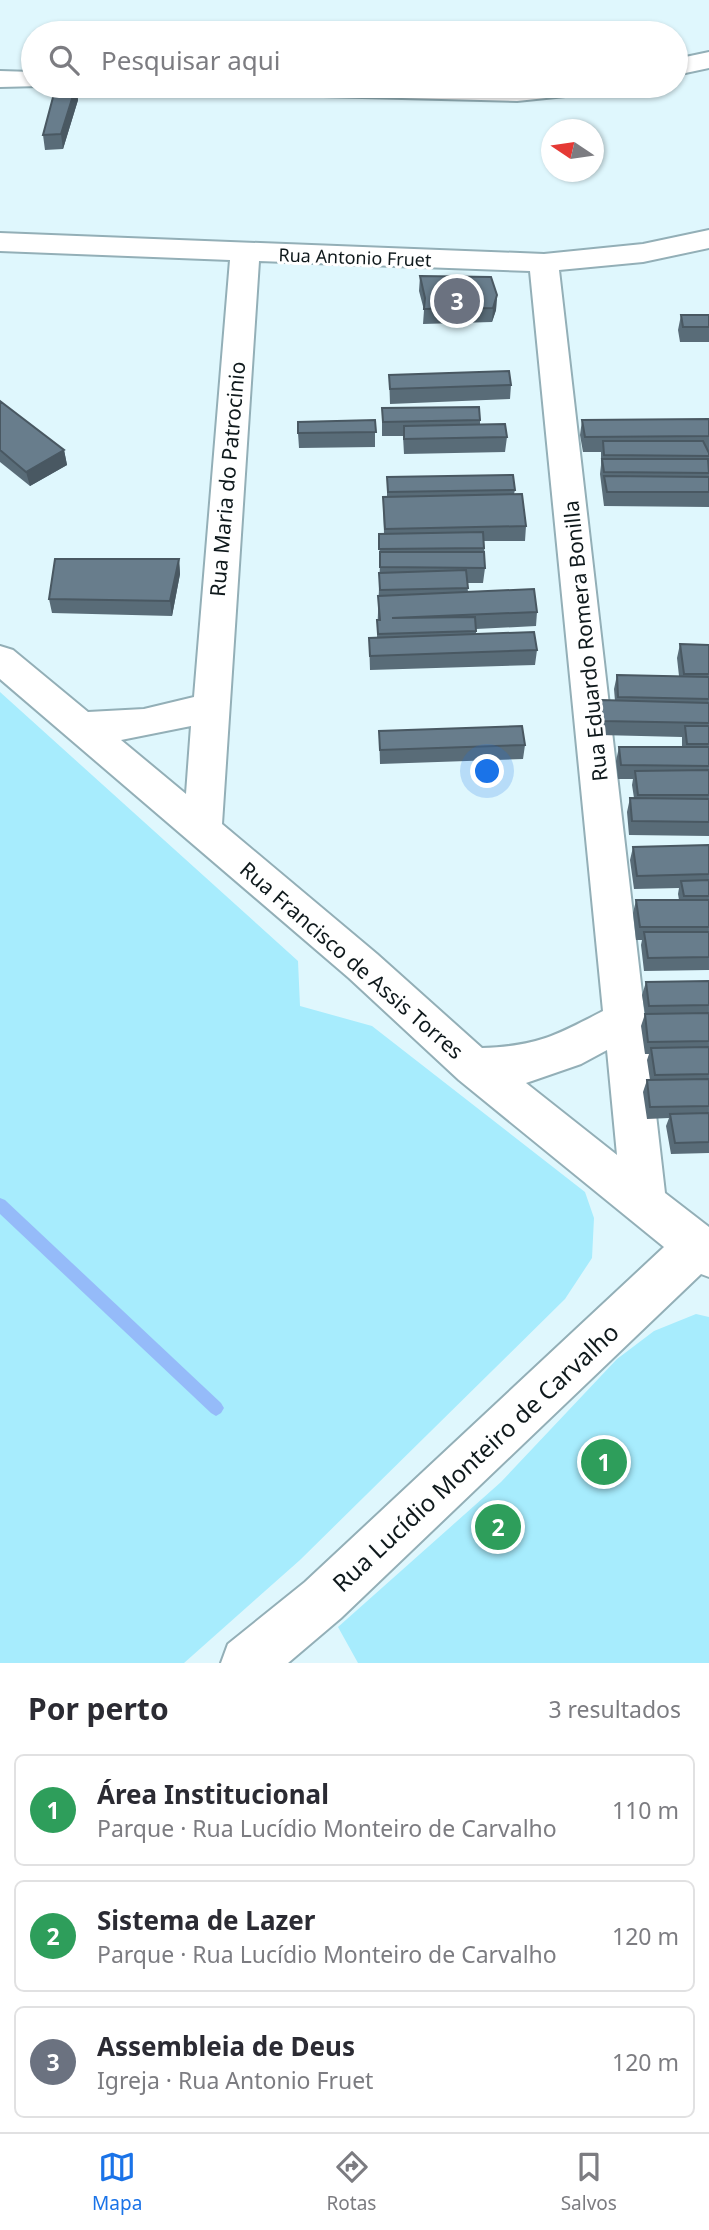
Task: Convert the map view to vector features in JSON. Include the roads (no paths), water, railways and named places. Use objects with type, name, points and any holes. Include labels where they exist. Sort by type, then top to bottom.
[{"type":"street","points":[[688,64],[709,60]]},
{"type":"street","points":[[0,79],[21,80]]},
{"type":"street","name":"Rua Antonio Fruet","points":[[0,242],[544,263],[643,253],[709,239]]},
{"type":"street","name":"Rua Maria do Patrocinio","points":[[202,830],[209,706],[245,253]]},
{"type":"street","name":"Rua Eduardo Romera Bonilla","points":[[544,263],[644,1200]]},
{"type":"street","name":"Rua Francisco de Assis Torres","points":[[0,659],[363,966],[474,1067],[644,1200],[703,1250]]},
{"type":"street","points":[[77,726],[121,727],[160,723],[209,706]]},
{"type":"street","points":[[474,1067],[523,1065],[566,1051],[625,1020]]},
{"type":"street","name":"Rua Lucídio Monteiro de Carvalho","points":[[247,1663],[323,1600],[703,1250]]},
{"type":"waterway","points":[[0,1205],[216,1408]]},
{"type":"place","name":"Assembleia de Deus","points":[[457,301]]},
{"type":"place","name":"Área Institucional","points":[[604,1462]]},
{"type":"place","name":"Sistema de Lazer","points":[[498,1527]]}]
